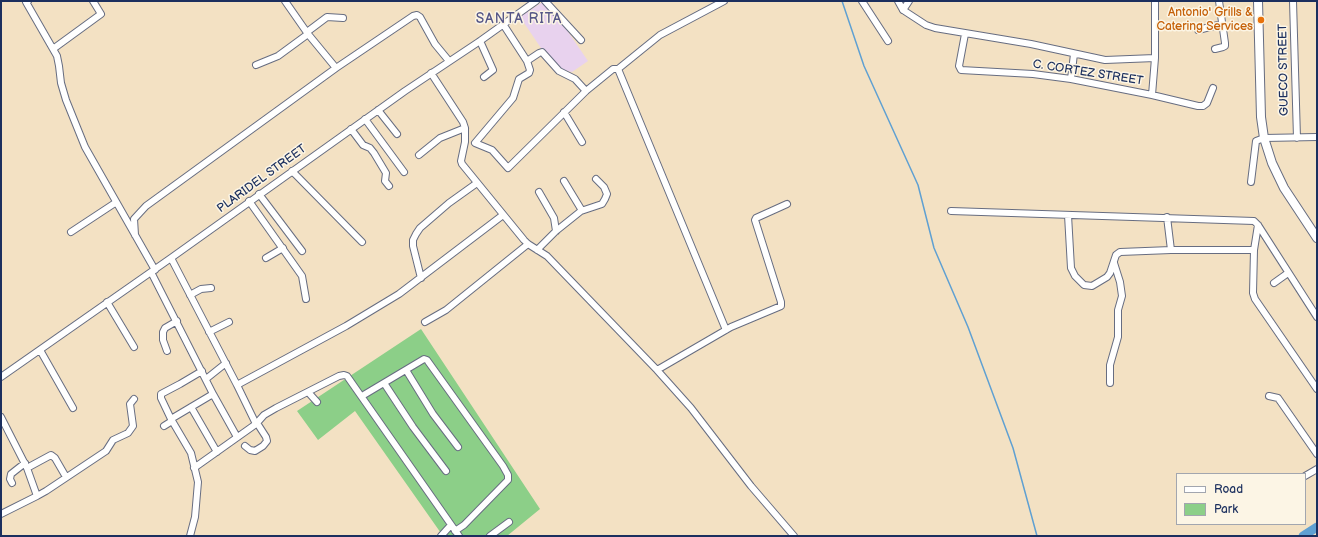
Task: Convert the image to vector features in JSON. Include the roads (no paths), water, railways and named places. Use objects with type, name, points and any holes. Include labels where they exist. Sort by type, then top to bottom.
[{"type":"main road","points":[[1258,1],[1261,117],[1264,138],[1272,163],[1284,188],[1317,238]]},
{"type":"street","points":[[26,1],[57,56],[61,83],[66,100],[85,147],[115,203],[135,235],[213,394],[237,437]]},
{"type":"street","points":[[53,49],[101,14],[93,1]]},
{"type":"street","points":[[285,1],[336,68]]},
{"type":"street","name":"PLARIDEL STREET","points":[[1,377],[153,271],[365,119],[431,73],[480,42],[536,1]]},
{"type":"street","points":[[545,1],[581,40]]},
{"type":"street","points":[[465,142],[475,143],[492,150],[508,168],[586,91],[613,69],[618,69],[660,35],[724,1]]},
{"type":"street","points":[[862,1],[888,42]]},
{"type":"street","points":[[898,1],[903,10],[930,27],[1031,44],[1105,60],[1155,58]]},
{"type":"street","points":[[903,10],[909,1]]},
{"type":"street","points":[[1152,95],[1155,58],[1156,1]]},
{"type":"street","points":[[1215,49],[1225,46],[1219,1]]},
{"type":"street","name":"GUECO STREET","points":[[1294,1],[1297,138]]},
{"type":"street","points":[[135,235],[134,219],[146,206],[336,68],[413,16],[420,17],[435,44],[449,61]]},
{"type":"street","points":[[256,65],[278,56],[327,17],[343,18]]},
{"type":"street","points":[[475,143],[512,98],[519,80],[529,73],[530,70],[527,61],[503,24]]},
{"type":"street","points":[[1198,30],[1222,24]]},
{"type":"street","name":"C. CORTEZ STREET","points":[[965,34],[959,66],[961,70],[1033,74],[1152,95],[1198,106],[1204,106],[1207,103],[1213,88]]},
{"type":"street","points":[[480,42],[493,70],[484,76]]},
{"type":"street","points":[[527,61],[542,52],[559,70],[575,79],[586,91]]},
{"type":"street","points":[[1071,80],[1074,54]]},
{"type":"street","points":[[618,69],[726,330]]},
{"type":"street","points":[[431,73],[461,117],[465,128],[465,142],[461,162],[477,183],[528,244],[547,256],[657,370],[691,408],[754,490],[794,536]]},
{"type":"street","points":[[378,110],[397,134]]},
{"type":"street","points":[[564,112],[582,142]]},
{"type":"street","points":[[365,119],[404,172]]},
{"type":"street","points":[[419,155],[440,138],[465,128]]},
{"type":"street","points":[[351,129],[363,145],[370,148],[374,153],[386,173],[385,182],[389,186]]},
{"type":"street","points":[[1251,182],[1256,141],[1264,138],[1317,138]]},
{"type":"street","points":[[292,171],[362,242]]},
{"type":"street","points":[[537,250],[556,231],[581,211],[602,204],[606,194],[604,187],[596,179]]},
{"type":"street","points":[[564,181],[581,211]]},
{"type":"street","points":[[421,278],[413,246],[413,240],[416,234],[420,228],[449,203],[477,183]]},
{"type":"street","points":[[539,192],[554,218],[556,231]]},
{"type":"street","points":[[259,194],[302,251]]},
{"type":"street","points":[[249,201],[303,278],[306,299]]},
{"type":"street","points":[[71,232],[115,203]]},
{"type":"street","points":[[657,370],[726,330],[781,306],[755,220],[756,218],[787,204]]},
{"type":"street","points":[[121,211],[134,219]]},
{"type":"street","points":[[951,211],[1254,221],[1317,317]]},
{"type":"street","points":[[237,385],[346,326],[399,294],[503,215]]},
{"type":"street","points":[[1068,215],[1071,268],[1075,276],[1084,285],[1092,286],[1107,277],[1114,263],[1116,254],[1120,252],[1171,250],[1254,250]]},
{"type":"street","points":[[1167,217],[1171,250]]},
{"type":"street","points":[[1258,225],[1254,250],[1253,293],[1255,299],[1317,388]]},
{"type":"street","points":[[425,322],[446,310],[528,244]]},
{"type":"street","points":[[266,258],[283,248]]},
{"type":"street","points":[[171,258],[256,423],[267,441],[256,451],[250,450],[245,446]]},
{"type":"street","points":[[1110,383],[1110,365],[1118,337],[1118,310],[1122,296],[1120,282],[1114,263]]},
{"type":"street","points":[[1274,283],[1288,273]]},
{"type":"street","points":[[190,295],[201,289],[211,288]]},
{"type":"street","points":[[107,302],[134,347]]},
{"type":"street","points":[[167,351],[162,332],[165,328],[177,321]]},
{"type":"street","points":[[209,332],[229,322]]},
{"type":"street","points":[[40,350],[73,408]]},
{"type":"street","points":[[194,468],[256,423],[264,415],[344,374],[348,376],[457,534],[508,480],[508,475],[503,466],[427,360],[424,359],[362,396]]},
{"type":"street","points":[[206,379],[226,363]]},
{"type":"street","points":[[190,536],[195,517],[198,482],[191,453],[172,420],[161,398],[161,394],[202,370]]},
{"type":"street","points":[[406,370],[433,414],[458,447]]},
{"type":"street","points":[[384,383],[413,427],[446,470]]},
{"type":"street","points":[[308,392],[317,402]]},
{"type":"street","points":[[164,426],[213,394]]},
{"type":"street","points":[[1269,396],[1278,398],[1315,446],[1317,454]]},
{"type":"street","points":[[1,514],[46,491],[106,451],[113,440],[128,433],[133,426],[130,404],[134,399]]},
{"type":"street","points":[[191,407],[217,452]]},
{"type":"street","points":[[1,417],[26,466],[37,496]]},
{"type":"street","points":[[12,483],[10,478],[11,474],[51,454],[66,477]]},
{"type":"street","points":[[1306,475],[1317,469]]},
{"type":"street","points":[[490,536],[509,522]]},
{"type":"street","points":[[441,536],[451,525]]},
{"type":"waterway","points":[[842,1],[864,66],[918,185],[934,248],[968,327],[1013,448],[1037,536]]},
{"type":"waterway","points":[[1303,536],[1317,527]]},
{"type":"place","name":"Antonio' Grills & Catering Services","points":[[1261,20]]},
{"type":"district","name":"SANTA RITA","points":[[519,19]]}]
